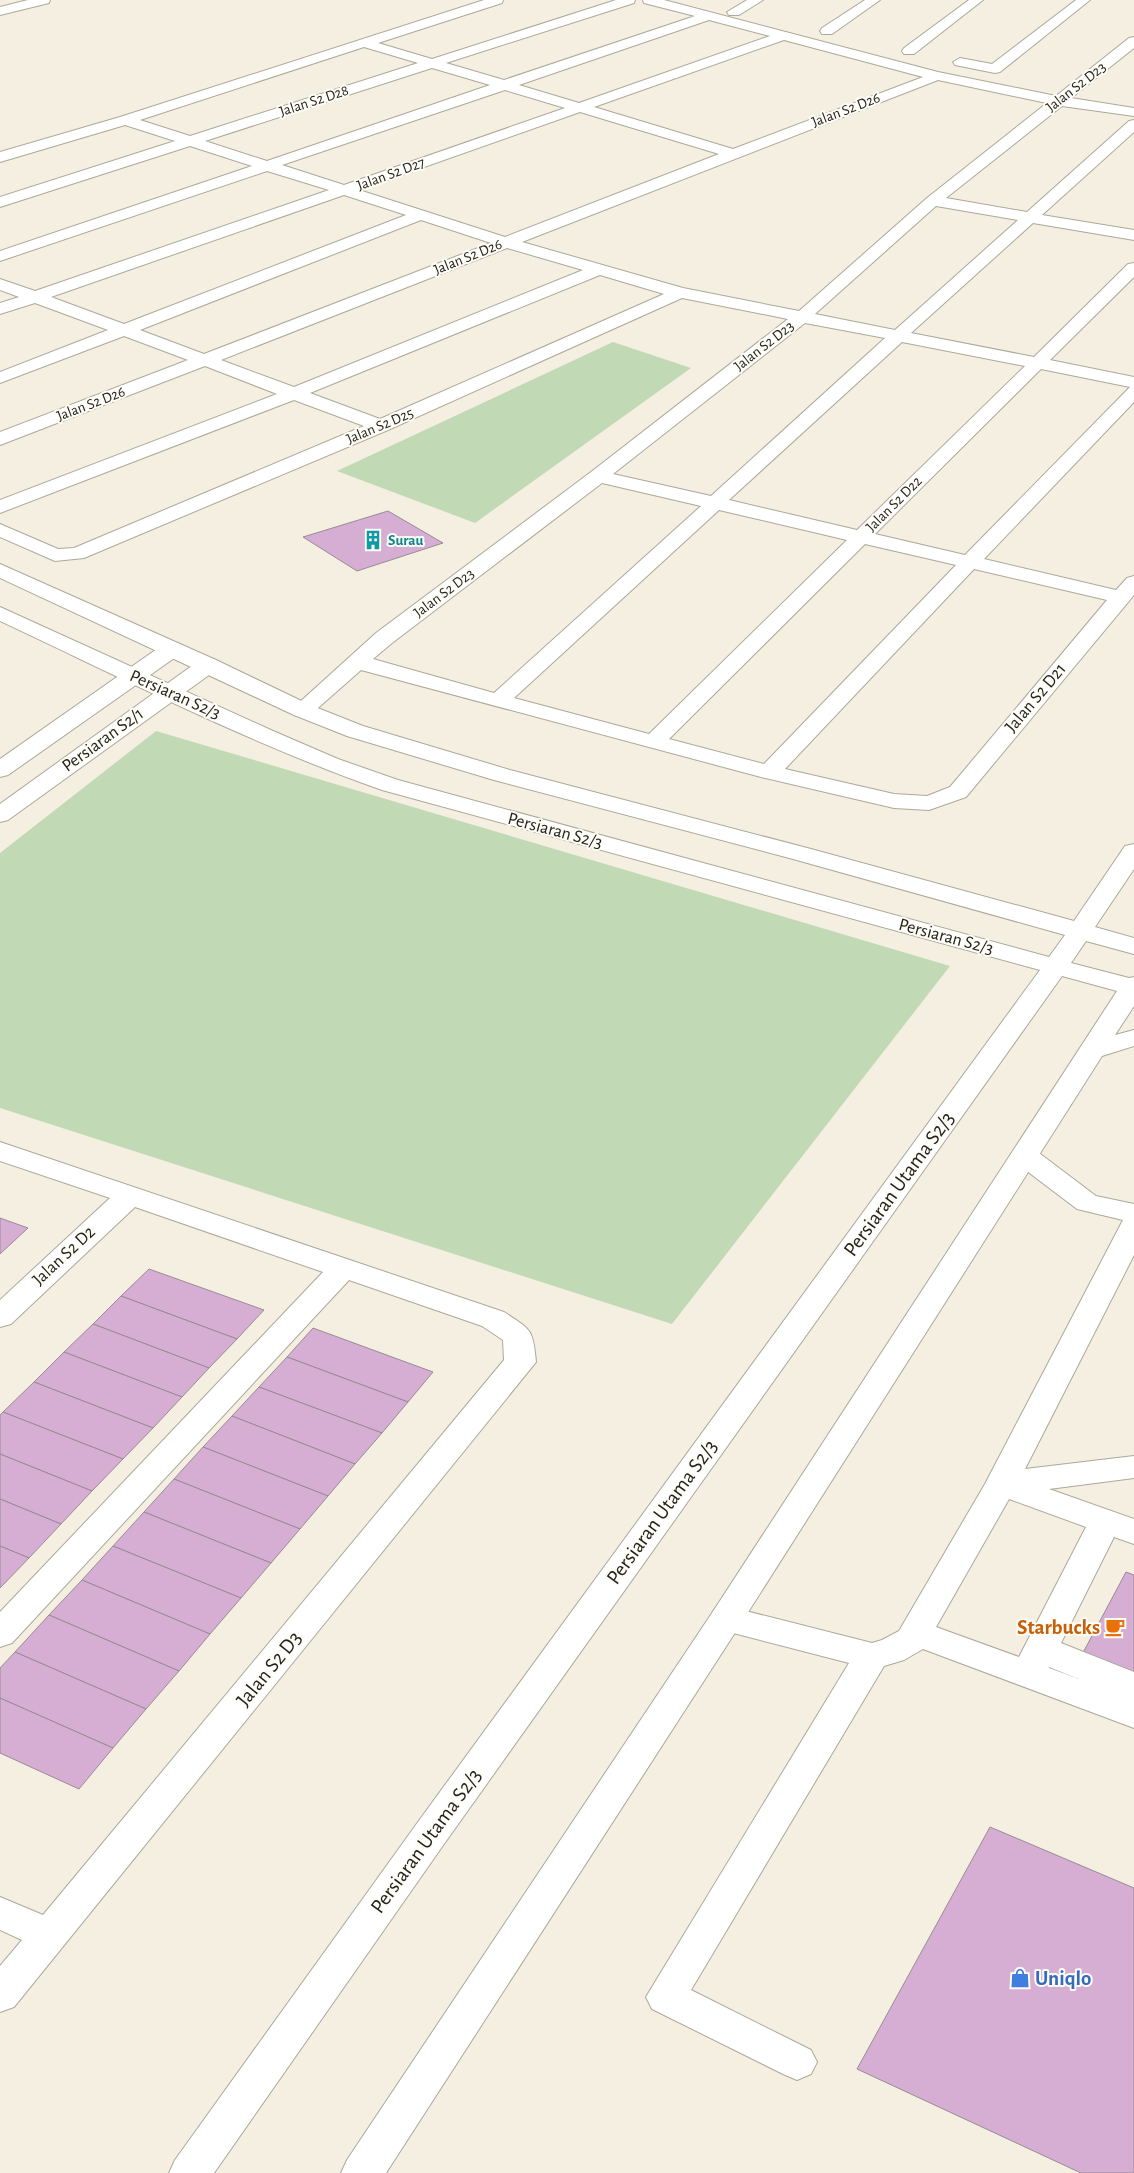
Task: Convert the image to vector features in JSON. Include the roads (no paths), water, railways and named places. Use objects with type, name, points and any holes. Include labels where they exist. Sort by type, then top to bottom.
[{"type":"street","points":[[0,11],[44,0]]},
{"type":"street","points":[[0,157],[126,120],[497,0]]},
{"type":"street","name":"Jalan S2 D28","points":[[0,202],[628,0]]},
{"type":"street","points":[[649,0],[937,76],[1059,101],[1134,112]]},
{"type":"street","points":[[683,0],[799,26]]},
{"type":"street","points":[[734,12],[757,0]]},
{"type":"street","points":[[845,36],[822,30],[874,0]]},
{"type":"street","points":[[928,55],[905,50],[977,0]]},
{"type":"street","points":[[947,59],[995,69],[1084,0]]},
{"type":"street","points":[[0,256],[708,16]]},
{"type":"street","name":"Jalan S2 D27","points":[[0,309],[782,36]]},
{"type":"street","name":"Jalan S2 D23","points":[[302,710],[384,638],[598,476],[802,317],[933,201],[1134,41]]},
{"type":"street","points":[[364,42],[731,153]]},
{"type":"street","name":"Jalan S2 D26","points":[[0,439],[731,153],[937,76]]},
{"type":"street","points":[[126,120],[505,242],[680,293],[1134,382]]},
{"type":"street","points":[[498,702],[1028,217],[1134,124]]},
{"type":"street","points":[[933,201],[1134,235]]},
{"type":"street","points":[[0,378],[421,215]]},
{"type":"street","name":"Jalan S2 D22","points":[[654,741],[1134,268]]},
{"type":"street","points":[[0,507],[293,394],[598,270]]},
{"type":"street","points":[[0,284],[380,426]]},
{"type":"street","name":"Jalan S2 D25","points":[[0,530],[55,555],[77,554],[380,426],[680,293]]},
{"type":"street","points":[[358,662],[498,702],[769,772],[1134,391]]},
{"type":"street","points":[[598,476],[970,562],[1127,589]]},
{"type":"street","points":[[0,570],[302,710],[355,731],[502,775],[1134,946]]},
{"type":"street","name":"Jalan S2 D21","points":[[769,772],[894,801],[929,803],[958,792],[1127,589]]},
{"type":"street","name":"Persiaran S2/3","points":[[0,613],[132,676],[330,764],[390,785],[1133,987]]},
{"type":"street","name":"Persiaran S2/1","points":[[0,770],[172,649]]},
{"type":"street","name":"Persiaran S2/1","points":[[0,816],[208,665]]},
{"type":"street","name":"Persiaran Utama S2/3","points":[[190,2173],[425,1841],[1056,966],[1134,852]]},
{"type":"street","points":[[362,2173],[726,1619],[1133,987]]},
{"type":"street","points":[[1093,1050],[1134,1038]]},
{"type":"street","points":[[0,1151],[343,1269],[0,1634]]},
{"type":"street","points":[[1025,1156],[1087,1203],[1134,1213]]},
{"type":"street","name":"Jalan S2 D2","points":[[0,1317],[129,1196]]},
{"type":"street","points":[[726,1619],[872,1656],[892,1651],[914,1636],[1001,1484],[1134,1226]]},
{"type":"street","name":"Jalan S2 D3","points":[[0,1995],[520,1362],[518,1336],[493,1319],[343,1269]]},
{"type":"street","points":[[1001,1484],[1134,1466]]},
{"type":"street","points":[[1001,1484],[1120,1527],[1035,1662]]},
{"type":"street","points":[[914,1636],[1035,1662],[1134,1687]]},
{"type":"street","points":[[796,2062],[666,1997],[872,1656]]},
{"type":"street","points":[[1035,1662],[1134,1714]]},
{"type":"street","points":[[0,1913],[49,1935]]},
{"type":"place","name":"Surau","points":[[373,540]]},
{"type":"place","name":"Starbucks","points":[[1115,1627]]},
{"type":"place","name":"Uniqlo","points":[[1020,1978]]}]
